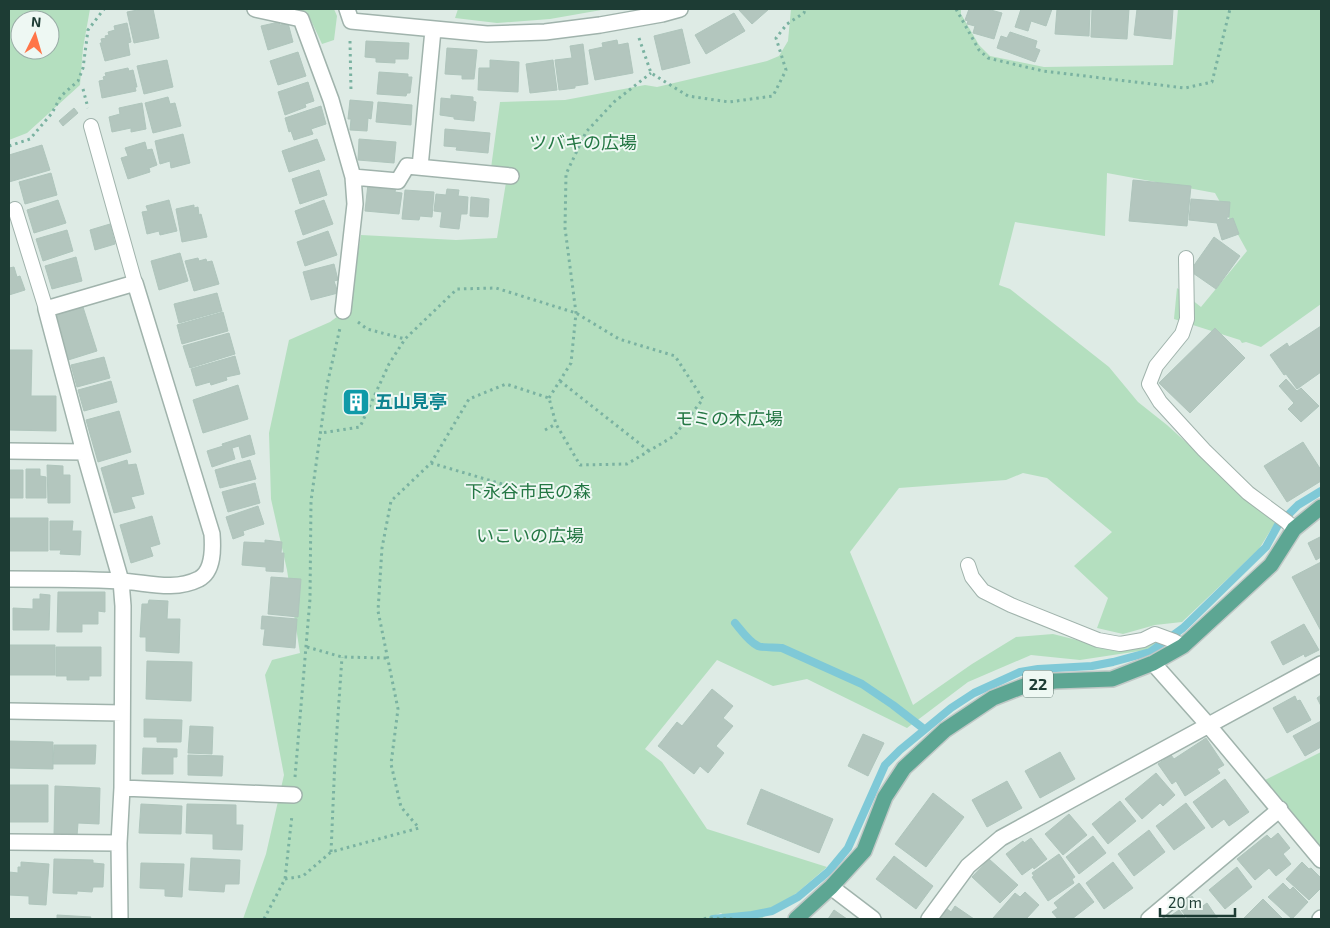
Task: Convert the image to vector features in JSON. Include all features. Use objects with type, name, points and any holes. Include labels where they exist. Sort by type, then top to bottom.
[{"type":"main road","name":"22","points":[[796,919],[831,887],[864,851],[885,797],[904,768],[945,730],[993,698],[1024,686],[1112,678],[1153,664],[1172,641],[1271,565],[1291,526],[1321,507]]},
{"type":"street","points":[[255,9],[301,19],[331,100],[353,177],[355,204],[343,311]]},
{"type":"street","points":[[347,9],[352,21],[487,34],[546,32],[662,14],[680,9]]},
{"type":"street","points":[[420,167],[433,30]]},
{"type":"street","points":[[353,177],[398,181],[407,166],[511,176]]},
{"type":"street","points":[[9,579],[121,581],[169,586],[183,584],[200,578],[209,567],[213,551],[212,534],[135,283],[46,309],[121,581],[123,606],[122,788],[119,843],[120,919]]},
{"type":"street","points":[[9,451],[84,452]]},
{"type":"street","points":[[1153,664],[1209,726],[1321,860]]},
{"type":"street","points":[[929,919],[968,866],[1001,838],[1321,664]]},
{"type":"street","points":[[9,711],[122,713]]},
{"type":"street","points":[[122,788],[294,795]]},
{"type":"street","points":[[1149,919],[1280,809]]},
{"type":"street","points":[[9,842],[119,843]]},
{"type":"street","points":[[831,887],[873,919]]},
{"type":"lane","points":[[92,126],[135,283]]},
{"type":"lane","points":[[15,208],[46,309]]},
{"type":"lane","points":[[1186,258],[1187,319],[1182,334],[1156,366],[1149,384],[1160,402],[1204,450],[1248,493],[1291,526]]},
{"type":"lane","points":[[968,565],[972,578],[983,591],[1011,605],[1098,640],[1120,644],[1143,640],[1154,634],[1172,641]]},
{"type":"path","points":[[9,146],[30,139],[52,113],[62,96],[78,81],[83,68],[88,30],[104,9]]},
{"type":"path","points":[[632,19],[651,73],[688,96],[729,102],[773,96],[786,70],[776,38],[787,24],[804,13],[805,9]]},
{"type":"path","points":[[956,9],[979,50],[988,58],[1043,71],[1185,88],[1212,82],[1230,9]]},
{"type":"path","points":[[350,40],[351,91]]},
{"type":"path","points":[[321,433],[360,427],[389,364],[404,339],[457,289],[496,288],[576,313],[619,339],[674,356],[703,399],[674,436],[627,464],[580,465],[556,424],[549,398],[571,363],[576,313],[565,228],[566,174],[586,132],[614,102],[651,73]]},
{"type":"path","points":[[83,89],[88,110]]},
{"type":"path","points":[[264,919],[284,879],[294,795],[310,599],[311,501],[328,384],[343,311],[367,329],[404,339]]},
{"type":"path","points":[[560,381],[649,451]]},
{"type":"path","points":[[284,879],[304,876],[331,852],[418,828],[401,807],[391,764],[398,709],[378,611],[382,548],[391,500],[431,463],[469,398],[506,384],[549,398]]},
{"type":"path","points":[[545,430],[556,424]]},
{"type":"path","points":[[431,463],[502,484]]},
{"type":"path","points":[[306,647],[342,657],[387,658]]},
{"type":"path","points":[[331,852],[342,657]]},
{"type":"path","points":[[704,919],[735,919]]},
{"type":"green space","points":[[9,9],[90,9],[83,48],[80,85],[27,133],[9,140]]},
{"type":"green space","points":[[288,9],[334,9],[337,16],[334,40],[322,44],[307,12]]},
{"type":"green space","points":[[458,9],[607,9],[550,19],[497,23],[455,18]]},
{"type":"green space","name":"下永谷市民の森","points":[[791,9],[961,9],[961,14],[979,45],[990,56],[1044,67],[1173,65],[1178,9],[1321,9],[1321,304],[1261,347],[1246,342],[1242,343],[1240,340],[1174,319],[1177,288],[1201,307],[1247,251],[1215,193],[1107,173],[1105,236],[1015,222],[999,285],[1010,289],[1109,367],[1138,402],[1167,425],[1275,523],[1259,549],[1182,622],[1155,625],[1123,634],[1097,628],[1108,598],[1074,566],[1112,532],[1047,478],[1023,473],[1006,480],[899,488],[850,552],[913,705],[972,664],[1016,637],[1053,634],[1093,644],[1154,639],[1156,643],[1146,650],[1080,660],[1031,655],[968,682],[907,728],[807,679],[773,686],[717,660],[645,749],[662,762],[707,829],[827,867],[798,892],[761,919],[728,919],[721,913],[706,919],[243,919],[266,854],[284,775],[265,675],[272,660],[300,653],[287,570],[271,499],[269,433],[289,340],[330,322],[349,308],[361,235],[456,240],[497,238],[508,170],[491,168],[500,102],[565,100],[645,85],[657,87],[767,61],[779,56],[788,41]]},
{"type":"green space","points":[[1321,752],[1321,847],[1265,780]]},
{"type":"building","points":[[153,9],[159,38],[134,43],[127,12]]},
{"type":"building","points":[[738,9],[769,9],[752,24]]},
{"type":"building","points":[[969,9],[987,9],[1002,13],[994,39],[973,33],[975,26],[967,24],[968,21],[965,20]]},
{"type":"building","points":[[1021,9],[1052,9],[1046,26],[1031,21],[1028,31],[1015,27]]},
{"type":"building","points":[[1057,9],[1090,9],[1089,36],[1055,34]]},
{"type":"building","points":[[1092,9],[1129,9],[1127,39],[1091,37]]},
{"type":"building","points":[[1137,9],[1173,9],[1171,39],[1134,35]]},
{"type":"building","points":[[734,13],[745,31],[706,54],[695,35]]},
{"type":"building","points":[[279,22],[280,25],[288,23],[293,42],[268,50],[261,26]]},
{"type":"building","points":[[127,23],[131,42],[128,43],[130,55],[105,61],[100,43],[102,43],[101,39],[109,35],[108,32],[115,30],[114,26]]},
{"type":"building","points":[[682,29],[690,63],[662,70],[654,36]]},
{"type":"building","points":[[1010,32],[1037,41],[1035,48],[1040,50],[1035,62],[997,48],[1001,36],[1007,38]]},
{"type":"building","points":[[617,40],[618,45],[628,43],[633,73],[595,80],[589,50],[603,47],[602,43]]},
{"type":"building","points":[[366,41],[409,43],[408,59],[395,59],[395,63],[376,62],[376,58],[365,57]]},
{"type":"building","points":[[583,44],[588,84],[559,90],[555,60],[572,58],[570,46]]},
{"type":"building","points":[[447,48],[477,50],[474,79],[462,79],[462,75],[445,74]]},
{"type":"building","points":[[298,52],[306,76],[278,85],[270,61]]},
{"type":"building","points":[[167,60],[173,87],[144,94],[137,66]]},
{"type":"building","points":[[490,60],[519,62],[518,92],[478,90],[479,68],[490,68]]},
{"type":"building","points":[[553,60],[557,90],[530,93],[526,64]]},
{"type":"building","points":[[128,68],[129,71],[133,70],[137,87],[135,87],[136,91],[102,98],[99,81],[104,80],[105,73]]},
{"type":"building","points":[[379,72],[408,74],[408,77],[412,77],[410,93],[407,93],[406,96],[377,94]]},
{"type":"building","points":[[308,82],[314,101],[305,104],[306,107],[285,115],[278,92]]},
{"type":"building","points":[[451,95],[473,97],[473,101],[476,102],[474,121],[454,119],[454,117],[440,115],[441,98],[451,99]]},
{"type":"building","points":[[168,97],[170,104],[175,103],[181,126],[153,133],[145,103]]},
{"type":"building","points":[[350,100],[373,102],[371,119],[368,118],[367,131],[350,130],[351,119],[348,119]]},
{"type":"building","points":[[378,102],[412,105],[411,125],[376,122]]},
{"type":"building","points":[[142,103],[146,129],[131,132],[131,128],[112,132],[109,117],[120,114],[119,108]]},
{"type":"building","points":[[321,106],[326,124],[311,129],[313,134],[294,140],[291,131],[289,132],[285,118]]},
{"type":"building","points":[[74,108],[78,113],[63,126],[59,121]]},
{"type":"building","points":[[445,129],[490,133],[488,153],[456,150],[457,147],[444,146]]},
{"type":"building","points":[[183,134],[190,163],[171,168],[170,161],[160,164],[155,141]]},
{"type":"building","points":[[317,139],[325,160],[289,172],[282,151]]},
{"type":"building","points":[[359,139],[396,142],[394,163],[358,160]]},
{"type":"building","points":[[145,142],[147,150],[152,149],[157,165],[149,168],[150,172],[128,179],[121,158],[128,156],[125,148]]},
{"type":"building","points":[[42,145],[50,170],[9,182],[9,155]]},
{"type":"building","points":[[319,170],[327,195],[300,204],[292,179]]},
{"type":"building","points":[[51,173],[57,195],[25,204],[19,182]]},
{"type":"building","points":[[1133,180],[1191,186],[1187,226],[1129,221]]},
{"type":"building","points":[[368,184],[396,187],[395,192],[402,193],[399,214],[365,211]]},
{"type":"building","points":[[447,189],[459,190],[458,196],[468,197],[467,214],[461,214],[459,229],[440,227],[442,212],[434,211],[436,194],[446,195]]},
{"type":"building","points":[[405,190],[434,192],[432,217],[420,216],[419,220],[402,219]]},
{"type":"building","points":[[471,197],[489,199],[488,217],[470,216]]},
{"type":"building","points":[[1191,199],[1230,202],[1227,220],[1233,218],[1239,234],[1222,240],[1217,223],[1189,220]]},
{"type":"building","points":[[58,200],[66,223],[34,233],[27,210]]},
{"type":"building","points":[[169,200],[177,231],[160,235],[159,231],[147,234],[142,212],[148,211],[146,206]]},
{"type":"building","points":[[324,200],[333,224],[303,235],[295,211]]},
{"type":"building","points":[[194,205],[194,208],[198,207],[199,215],[201,214],[207,237],[182,242],[176,209]]},
{"type":"building","points":[[110,224],[115,244],[95,250],[90,230]]},
{"type":"building","points":[[67,230],[73,251],[43,261],[36,239]]},
{"type":"building","points":[[328,231],[337,255],[305,266],[297,242]]},
{"type":"building","points":[[1214,237],[1240,256],[1216,289],[1190,271]]},
{"type":"building","points":[[180,253],[188,281],[159,290],[151,261]]},
{"type":"building","points":[[76,257],[82,281],[52,289],[45,266]]},
{"type":"building","points":[[198,258],[199,261],[206,259],[207,262],[212,261],[219,284],[194,291],[185,261]]},
{"type":"building","points":[[334,264],[338,280],[334,281],[338,293],[311,300],[303,272]]},
{"type":"building","points":[[14,267],[17,277],[20,276],[25,290],[9,295],[9,268]]},
{"type":"building","points":[[217,293],[222,311],[179,323],[174,304]]},
{"type":"building","points":[[82,304],[97,351],[65,361],[52,320],[55,313]]},
{"type":"building","points":[[223,312],[228,331],[182,344],[177,325]]},
{"type":"building","points":[[1321,326],[1321,372],[1297,389],[1270,355],[1287,343],[1289,347]]},
{"type":"building","points":[[1215,328],[1245,358],[1190,413],[1159,383]]},
{"type":"building","points":[[229,333],[235,354],[190,368],[183,346]]},
{"type":"building","points":[[9,350],[32,350],[31,396],[56,396],[56,431],[9,430]]},
{"type":"building","points":[[235,356],[240,374],[226,377],[227,380],[211,385],[210,382],[196,386],[191,369]]},
{"type":"building","points":[[104,357],[110,378],[77,387],[71,365]]},
{"type":"building","points":[[1286,379],[1297,391],[1301,388],[1319,406],[1301,422],[1288,409],[1294,403],[1279,386]]},
{"type":"building","points":[[111,381],[117,402],[84,411],[78,390]]},
{"type":"building","points":[[238,385],[248,419],[203,433],[193,400]]},
{"type":"building","name":"五山見亭","points":[[349,393],[365,395],[362,410],[347,408]]},
{"type":"building","points":[[119,411],[131,452],[98,462],[86,420]]},
{"type":"building","points":[[250,435],[255,454],[242,458],[239,446],[232,448],[235,459],[212,467],[207,451]]},
{"type":"building","points":[[1303,442],[1321,470],[1321,481],[1287,502],[1264,466]]},
{"type":"building","points":[[127,460],[128,465],[136,464],[144,494],[131,497],[135,508],[114,513],[101,468]]},
{"type":"building","points":[[250,460],[256,479],[220,488],[215,470]]},
{"type":"building","points":[[47,465],[63,466],[63,475],[70,475],[70,503],[48,503]]},
{"type":"building","points":[[26,469],[40,469],[40,476],[46,477],[46,498],[26,498]]},
{"type":"building","points":[[9,470],[23,470],[23,498],[9,498]]},
{"type":"building","points":[[255,483],[260,503],[228,512],[222,492]]},
{"type":"building","points":[[258,506],[264,524],[243,531],[244,535],[233,539],[226,517]]},
{"type":"building","points":[[152,516],[160,544],[150,547],[153,556],[131,563],[120,525]]},
{"type":"building","points":[[9,518],[48,518],[48,551],[9,551]]},
{"type":"building","points":[[50,521],[73,521],[72,531],[81,531],[80,555],[60,554],[61,550],[50,550]]},
{"type":"building","points":[[1320,537],[1321,557],[1316,560],[1308,543]]},
{"type":"building","points":[[265,540],[282,542],[281,553],[284,553],[283,572],[266,571],[266,567],[242,565],[244,542],[265,543]]},
{"type":"building","points":[[1321,562],[1321,631],[1292,577]]},
{"type":"building","points":[[271,577],[301,579],[298,617],[268,614]]},
{"type":"building","points":[[58,592],[105,592],[105,612],[98,611],[98,624],[82,624],[82,632],[57,632]]},
{"type":"building","points":[[40,594],[50,595],[49,630],[13,630],[13,608],[33,609],[33,599],[40,599]]},
{"type":"building","points":[[149,600],[168,601],[167,619],[180,619],[179,653],[146,651],[146,637],[140,637],[142,604],[148,604]]},
{"type":"building","points":[[262,616],[297,619],[295,648],[263,645],[265,629],[261,629]]},
{"type":"building","points":[[1304,624],[1319,650],[1305,657],[1304,654],[1283,665],[1271,642]]},
{"type":"building","points":[[9,645],[55,645],[55,675],[9,675]]},
{"type":"building","points":[[56,647],[101,647],[101,676],[89,676],[89,680],[67,680],[67,676],[56,676]]},
{"type":"building","points":[[147,661],[192,662],[191,701],[146,699]]},
{"type":"building","points":[[712,689],[733,706],[723,718],[733,726],[716,746],[724,753],[708,773],[700,766],[694,774],[658,746],[677,722],[682,726]]},
{"type":"building","points":[[1321,695],[1321,706],[1317,698]]},
{"type":"building","points":[[1295,696],[1297,701],[1300,700],[1311,720],[1287,733],[1273,708]]},
{"type":"building","points":[[144,719],[182,720],[181,742],[157,742],[157,737],[144,737]]},
{"type":"building","points":[[1321,721],[1321,747],[1305,756],[1293,736]]},
{"type":"building","points":[[190,726],[213,727],[212,754],[188,753]]},
{"type":"building","points":[[863,734],[884,743],[868,776],[848,766]]},
{"type":"building","points":[[1206,738],[1224,765],[1217,769],[1220,773],[1185,796],[1176,781],[1172,784],[1158,764],[1171,755],[1174,759]]},
{"type":"building","points":[[9,741],[53,742],[53,769],[9,768]]},
{"type":"building","points":[[54,745],[96,745],[95,764],[53,764]]},
{"type":"building","points":[[143,748],[177,749],[177,757],[173,757],[173,774],[142,774]]},
{"type":"building","points":[[1060,752],[1075,779],[1040,798],[1025,771]]},
{"type":"building","points":[[188,755],[223,756],[222,776],[188,775]]},
{"type":"building","points":[[1156,773],[1175,795],[1163,806],[1160,803],[1142,819],[1125,799]]},
{"type":"building","points":[[1225,779],[1249,812],[1229,826],[1224,819],[1212,828],[1193,802]]},
{"type":"building","points":[[1007,781],[1022,808],[987,827],[972,800]]},
{"type":"building","points":[[9,785],[48,785],[48,822],[9,822]]},
{"type":"building","points":[[55,786],[100,788],[99,824],[78,823],[77,836],[54,835]]},
{"type":"building","points":[[761,789],[833,819],[819,853],[747,824]]},
{"type":"building","points":[[933,793],[964,817],[926,867],[895,844]]},
{"type":"building","points":[[1120,801],[1136,821],[1108,844],[1092,824]]},
{"type":"building","points":[[1186,803],[1205,828],[1174,850],[1156,826]]},
{"type":"building","points":[[141,804],[182,806],[181,834],[139,833]]},
{"type":"building","points":[[187,804],[236,805],[236,825],[243,825],[242,850],[213,849],[213,834],[186,833]]},
{"type":"building","points":[[1069,814],[1087,835],[1063,855],[1045,834]]},
{"type":"building","points":[[1149,830],[1165,852],[1134,876],[1118,854]]},
{"type":"building","points":[[1278,833],[1290,848],[1283,854],[1291,864],[1276,876],[1269,868],[1255,880],[1237,859],[1267,835],[1271,839]]},
{"type":"building","points":[[1093,836],[1106,853],[1079,874],[1066,857]]},
{"type":"building","points":[[1031,838],[1047,859],[1022,875],[1006,854],[1023,841],[1024,843]]},
{"type":"building","points":[[1059,854],[1075,877],[1072,879],[1074,883],[1048,901],[1032,877],[1034,876],[1032,873]]},
{"type":"building","points":[[894,856],[933,886],[916,909],[876,879]]},
{"type":"building","points":[[191,858],[240,860],[239,884],[225,884],[224,892],[189,890]]},
{"type":"building","points":[[54,859],[93,860],[93,863],[104,864],[103,887],[93,887],[92,892],[77,891],[77,894],[53,893]]},
{"type":"building","points":[[989,859],[1018,885],[1000,903],[972,877]]},
{"type":"building","points":[[21,862],[49,864],[46,905],[29,904],[29,896],[9,895],[9,872],[18,873],[18,867],[21,867]]},
{"type":"building","points":[[1113,862],[1133,888],[1104,909],[1086,883]]},
{"type":"building","points":[[1302,862],[1321,878],[1321,888],[1309,900],[1286,879]]},
{"type":"building","points":[[141,863],[184,864],[182,897],[165,896],[165,889],[140,888]]},
{"type":"building","points":[[1237,867],[1252,887],[1225,909],[1209,890]]},
{"type":"building","points":[[1079,883],[1094,902],[1072,919],[1058,919],[1052,912],[1058,908],[1054,903]]},
{"type":"building","points":[[1283,883],[1290,890],[1293,887],[1308,902],[1292,919],[1268,897]]},
{"type":"building","points":[[1025,892],[1039,905],[1026,919],[993,918],[1015,893],[1020,897]]},
{"type":"building","points":[[1192,896],[1200,908],[1207,903],[1218,919],[1188,919],[1178,906]]},
{"type":"building","points":[[1263,899],[1283,919],[1243,919]]},
{"type":"building","points":[[955,906],[974,919],[938,919],[946,908],[951,912]]},
{"type":"building","points":[[834,910],[847,919],[828,919]]},
{"type":"building","points":[[1179,910],[1186,919],[1166,919]]},
{"type":"building","points":[[57,915],[91,917],[90,919],[57,919]]},
{"type":"waterway","points":[[713,919],[772,911],[798,897],[829,871],[848,848],[885,765],[900,750],[951,708],[974,693],[1020,672],[1092,666],[1150,652],[1183,628],[1266,547],[1278,525],[1298,505],[1321,491]]},
{"type":"waterway","points":[[735,623],[748,639],[758,646],[782,648],[862,684],[924,729]]},
{"type":"place","name":"五山見亭","points":[[356,402]]},
{"type":"park label","name":"ツバキの広場","points":[[583,143]]},
{"type":"park label","name":"モミの木広場","points":[[729,419]]},
{"type":"park label","name":"いこいの広場","points":[[530,536]]}]
